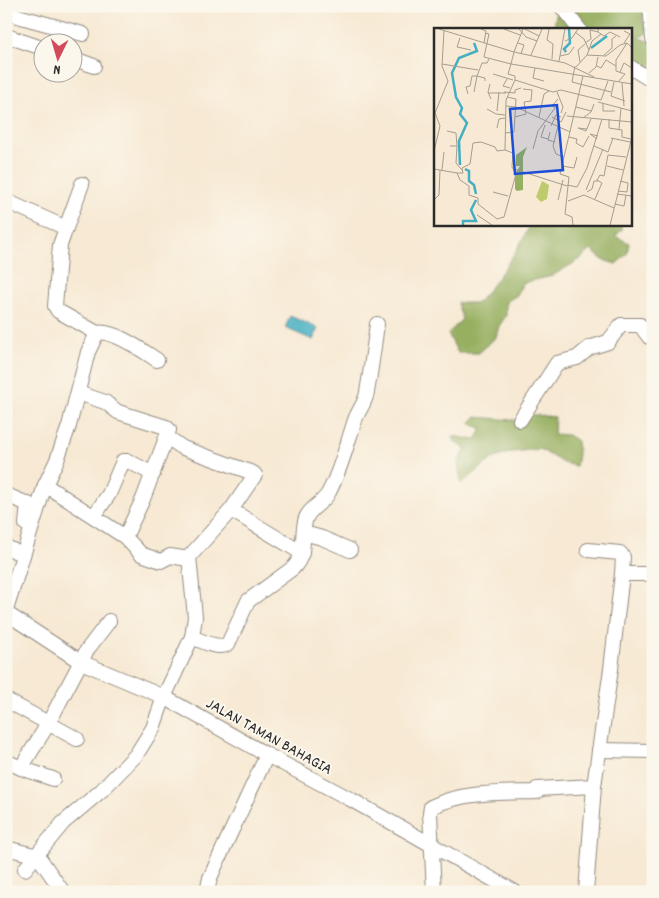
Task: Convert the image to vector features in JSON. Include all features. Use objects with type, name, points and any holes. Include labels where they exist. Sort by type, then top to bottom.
[{"type":"street","points":[[561,6],[578,28]]},
{"type":"street","points":[[650,6],[653,39]]},
{"type":"street","points":[[32,45],[6,36],[15,11],[83,34]]},
{"type":"street","points":[[82,62],[94,66]]},
{"type":"street","points":[[632,68],[653,78]]},
{"type":"street","points":[[82,184],[60,245],[55,306],[58,311],[97,333],[109,334],[126,341],[157,360]]},
{"type":"street","points":[[6,201],[66,228]]},
{"type":"street","points":[[192,637],[218,646],[228,644],[248,601],[293,568],[302,553],[307,516],[324,500],[330,491],[355,419],[367,394],[377,324]]},
{"type":"street","points":[[520,420],[556,364],[577,358],[589,348],[608,342],[621,325],[640,325],[649,337],[653,336]]},
{"type":"street","points":[[6,612],[45,485],[69,426],[88,352],[97,333]]},
{"type":"street","points":[[78,393],[105,402],[118,412],[166,427],[169,430],[143,499],[125,537]]},
{"type":"street","points":[[25,869],[38,856],[63,824],[102,790],[136,755],[153,728],[164,697],[192,637],[195,617],[188,559],[231,510],[255,474],[183,448],[167,436]]},
{"type":"street","points":[[94,516],[109,494],[123,461],[128,461],[153,474]]},
{"type":"street","points":[[45,485],[125,537],[142,554],[154,560],[161,560],[170,556],[188,559]]},
{"type":"street","points":[[6,495],[28,504],[29,510],[21,554],[6,597]]},
{"type":"street","points":[[231,510],[302,553]]},
{"type":"street","points":[[304,533],[328,540],[350,550]]},
{"type":"street","points":[[6,547],[21,554]]},
{"type":"street","points":[[586,892],[594,786],[611,670],[622,574],[622,556],[620,553],[588,550]]},
{"type":"street","points":[[622,574],[653,574]]},
{"type":"street","name":"JALAN TAMAN BAHAGIA","points":[[6,612],[81,662],[164,697],[350,798],[515,892]]},
{"type":"street","points":[[21,768],[48,724],[87,650],[109,621]]},
{"type":"street","points":[[6,700],[76,739]]},
{"type":"street","points":[[599,750],[653,751]]},
{"type":"street","points":[[207,892],[210,878],[222,849],[268,755]]},
{"type":"street","points":[[6,761],[53,779]]},
{"type":"street","points":[[434,892],[430,810],[434,806],[473,795],[536,792],[536,789],[558,786],[594,786]]},
{"type":"street","points":[[6,848],[38,856],[63,892]]},
{"type":"green space","points":[[557,6],[653,6],[642,18],[648,32],[639,38],[651,42],[653,77],[632,68],[632,28],[554,28]]},
{"type":"green space","points":[[530,225],[621,225],[622,230],[615,236],[629,243],[627,254],[616,264],[603,260],[591,250],[579,260],[552,276],[523,283],[517,295],[506,302],[506,316],[499,326],[496,337],[479,353],[458,353],[448,334],[462,319],[457,303],[477,303],[507,265]]},
{"type":"green space","points":[[527,414],[555,417],[554,434],[568,435],[577,441],[578,455],[576,466],[563,463],[540,449],[512,452],[492,459],[461,484],[458,463],[466,449],[456,443],[452,436],[476,440],[482,429],[470,423],[476,417],[526,421]]},
{"type":"water","points":[[290,316],[318,328],[313,340],[285,328]]}]
